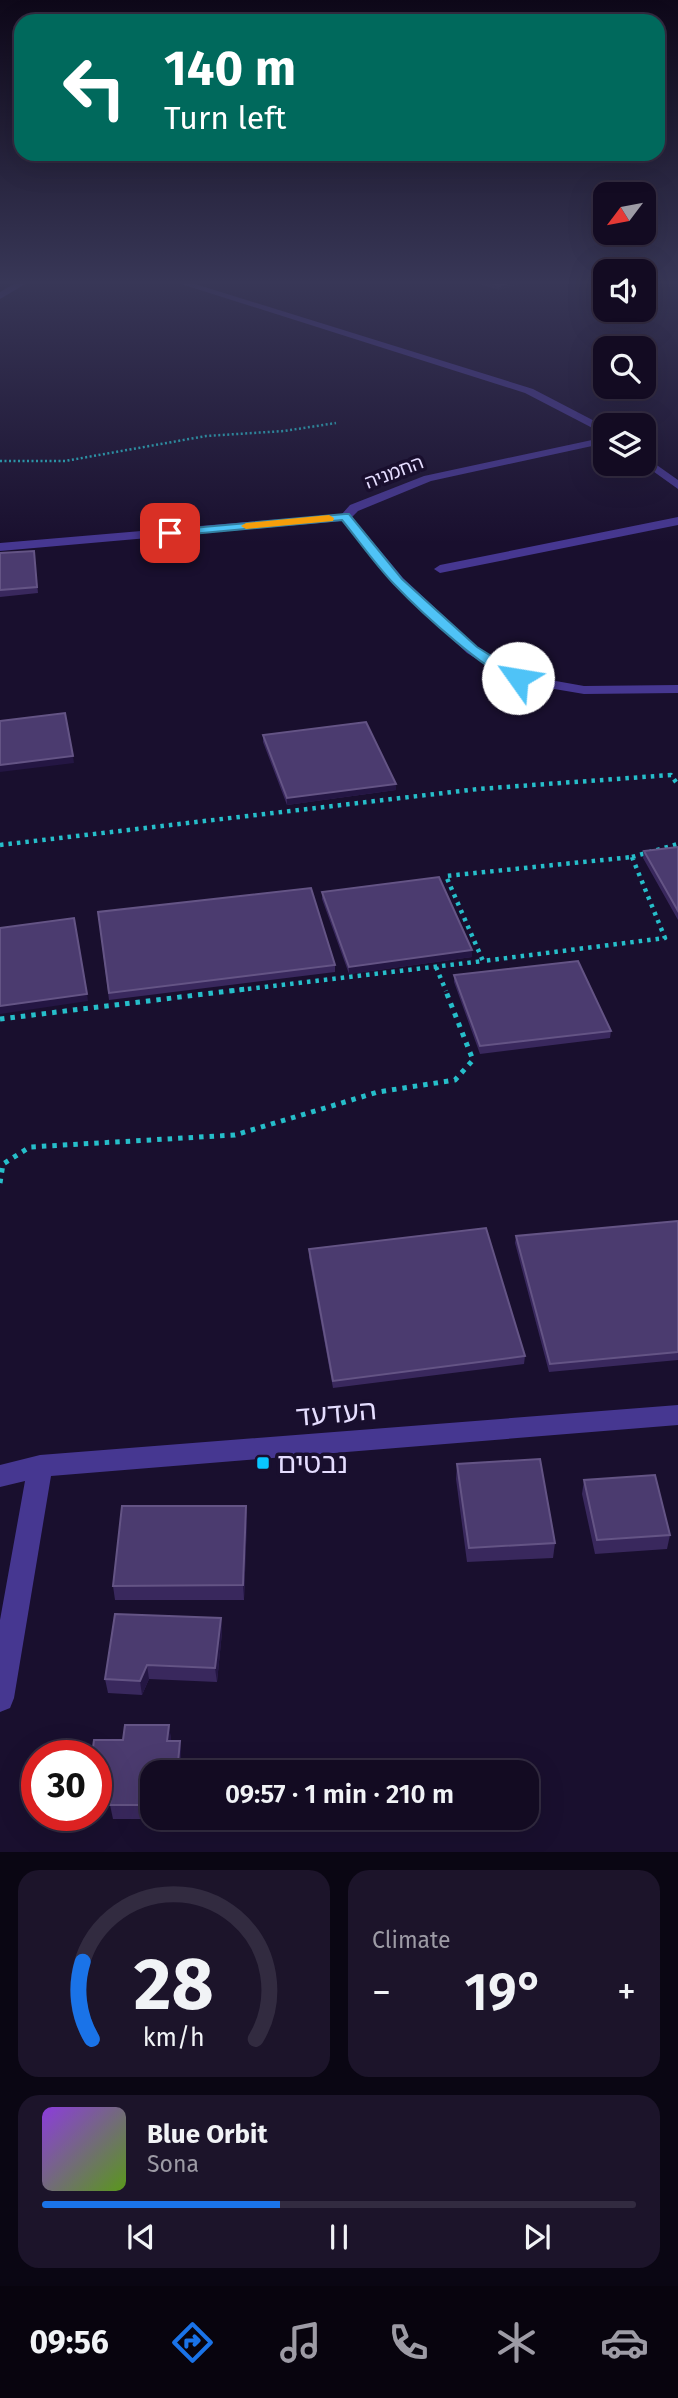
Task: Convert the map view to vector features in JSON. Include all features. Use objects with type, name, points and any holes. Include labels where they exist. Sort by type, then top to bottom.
[{"type":"street","points":[[460,369],[529,391],[593,425]]},
{"type":"street","name":"החמניה","points":[[593,443],[428,478],[354,508],[345,517],[398,581],[472,650],[518,678],[584,690],[678,689]]},
{"type":"street","points":[[656,469],[678,486]]},
{"type":"street","points":[[0,547],[345,517]]},
{"type":"street","points":[[440,569],[678,520]]},
{"type":"street","name":"העדעד","points":[[0,1476],[40,1466],[678,1415]]},
{"type":"street","points":[[0,1698],[40,1466]]},
{"type":"path","points":[[0,461],[65,461],[206,436],[284,431],[336,423]]},
{"type":"path","points":[[0,845],[478,789],[671,775],[678,785]]},
{"type":"path","points":[[483,961],[446,876],[632,857],[678,844]]},
{"type":"path","points":[[0,1019],[665,938],[632,857]]},
{"type":"path","points":[[0,1183],[3,1164],[30,1147],[235,1135],[378,1092],[455,1080],[473,1060],[436,967]]},
{"type":"building","points":[[34,551],[37,587],[0,590],[0,553]]},
{"type":"building","points":[[65,713],[73,756],[0,765],[0,721]]},
{"type":"building","points":[[366,722],[396,784],[287,798],[263,735]]},
{"type":"building","points":[[678,847],[678,911],[644,851]]},
{"type":"building","points":[[439,877],[472,950],[349,967],[322,892]]},
{"type":"building","points":[[311,888],[335,965],[109,993],[98,912]]},
{"type":"building","points":[[74,918],[87,994],[0,1006],[0,928]]},
{"type":"building","points":[[578,961],[611,1031],[480,1046],[454,975]]},
{"type":"building","points":[[678,1221],[678,1352],[550,1364],[516,1236]]},
{"type":"building","points":[[486,1228],[525,1356],[333,1381],[309,1249]]},
{"type":"building","points":[[540,1459],[555,1543],[469,1548],[457,1464]]},
{"type":"building","points":[[655,1475],[670,1535],[597,1540],[584,1480]]},
{"type":"building","points":[[122,1506],[246,1506],[243,1585],[113,1586]]},
{"type":"building","points":[[115,1614],[221,1618],[215,1668],[147,1665],[140,1681],[105,1679]]},
{"type":"building","points":[[125,1725],[169,1725],[167,1741],[180,1741],[178,1760],[140,1760],[140,1805],[112,1805],[112,1740],[123,1740]]},
{"type":"slow traffic","points":[[246,526],[329,518]]},
{"type":"place","name":"נבטים","points":[[263,1463]]},
{"type":"route","points":[[170,533],[345,517],[398,581],[472,650],[518,678]]}]
